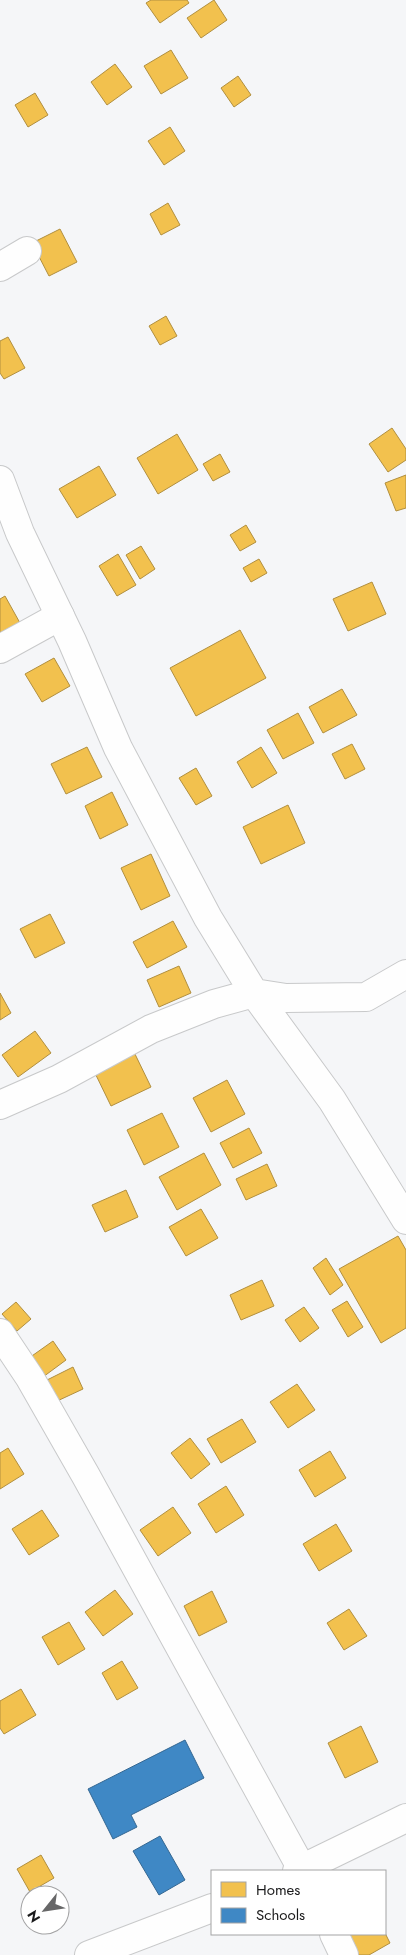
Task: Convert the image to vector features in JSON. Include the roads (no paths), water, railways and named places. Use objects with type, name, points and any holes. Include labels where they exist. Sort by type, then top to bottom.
[{"type":"street","points":[[0,267],[27,251]]},
{"type":"street","points":[[0,480],[20,533],[60,616],[118,748],[208,918],[254,993],[332,1100],[406,1220]]},
{"type":"street","points":[[0,649],[60,616]]},
{"type":"street","points":[[0,1105],[59,1079],[151,1029],[214,1004],[254,993],[286,998],[366,997],[406,974]]},
{"type":"street","points":[[0,1333],[30,1378],[86,1476],[301,1870],[406,1818]]},
{"type":"street","points":[[89,1955],[211,1908]]},
{"type":"street","points":[[334,1935],[344,1955]]}]
